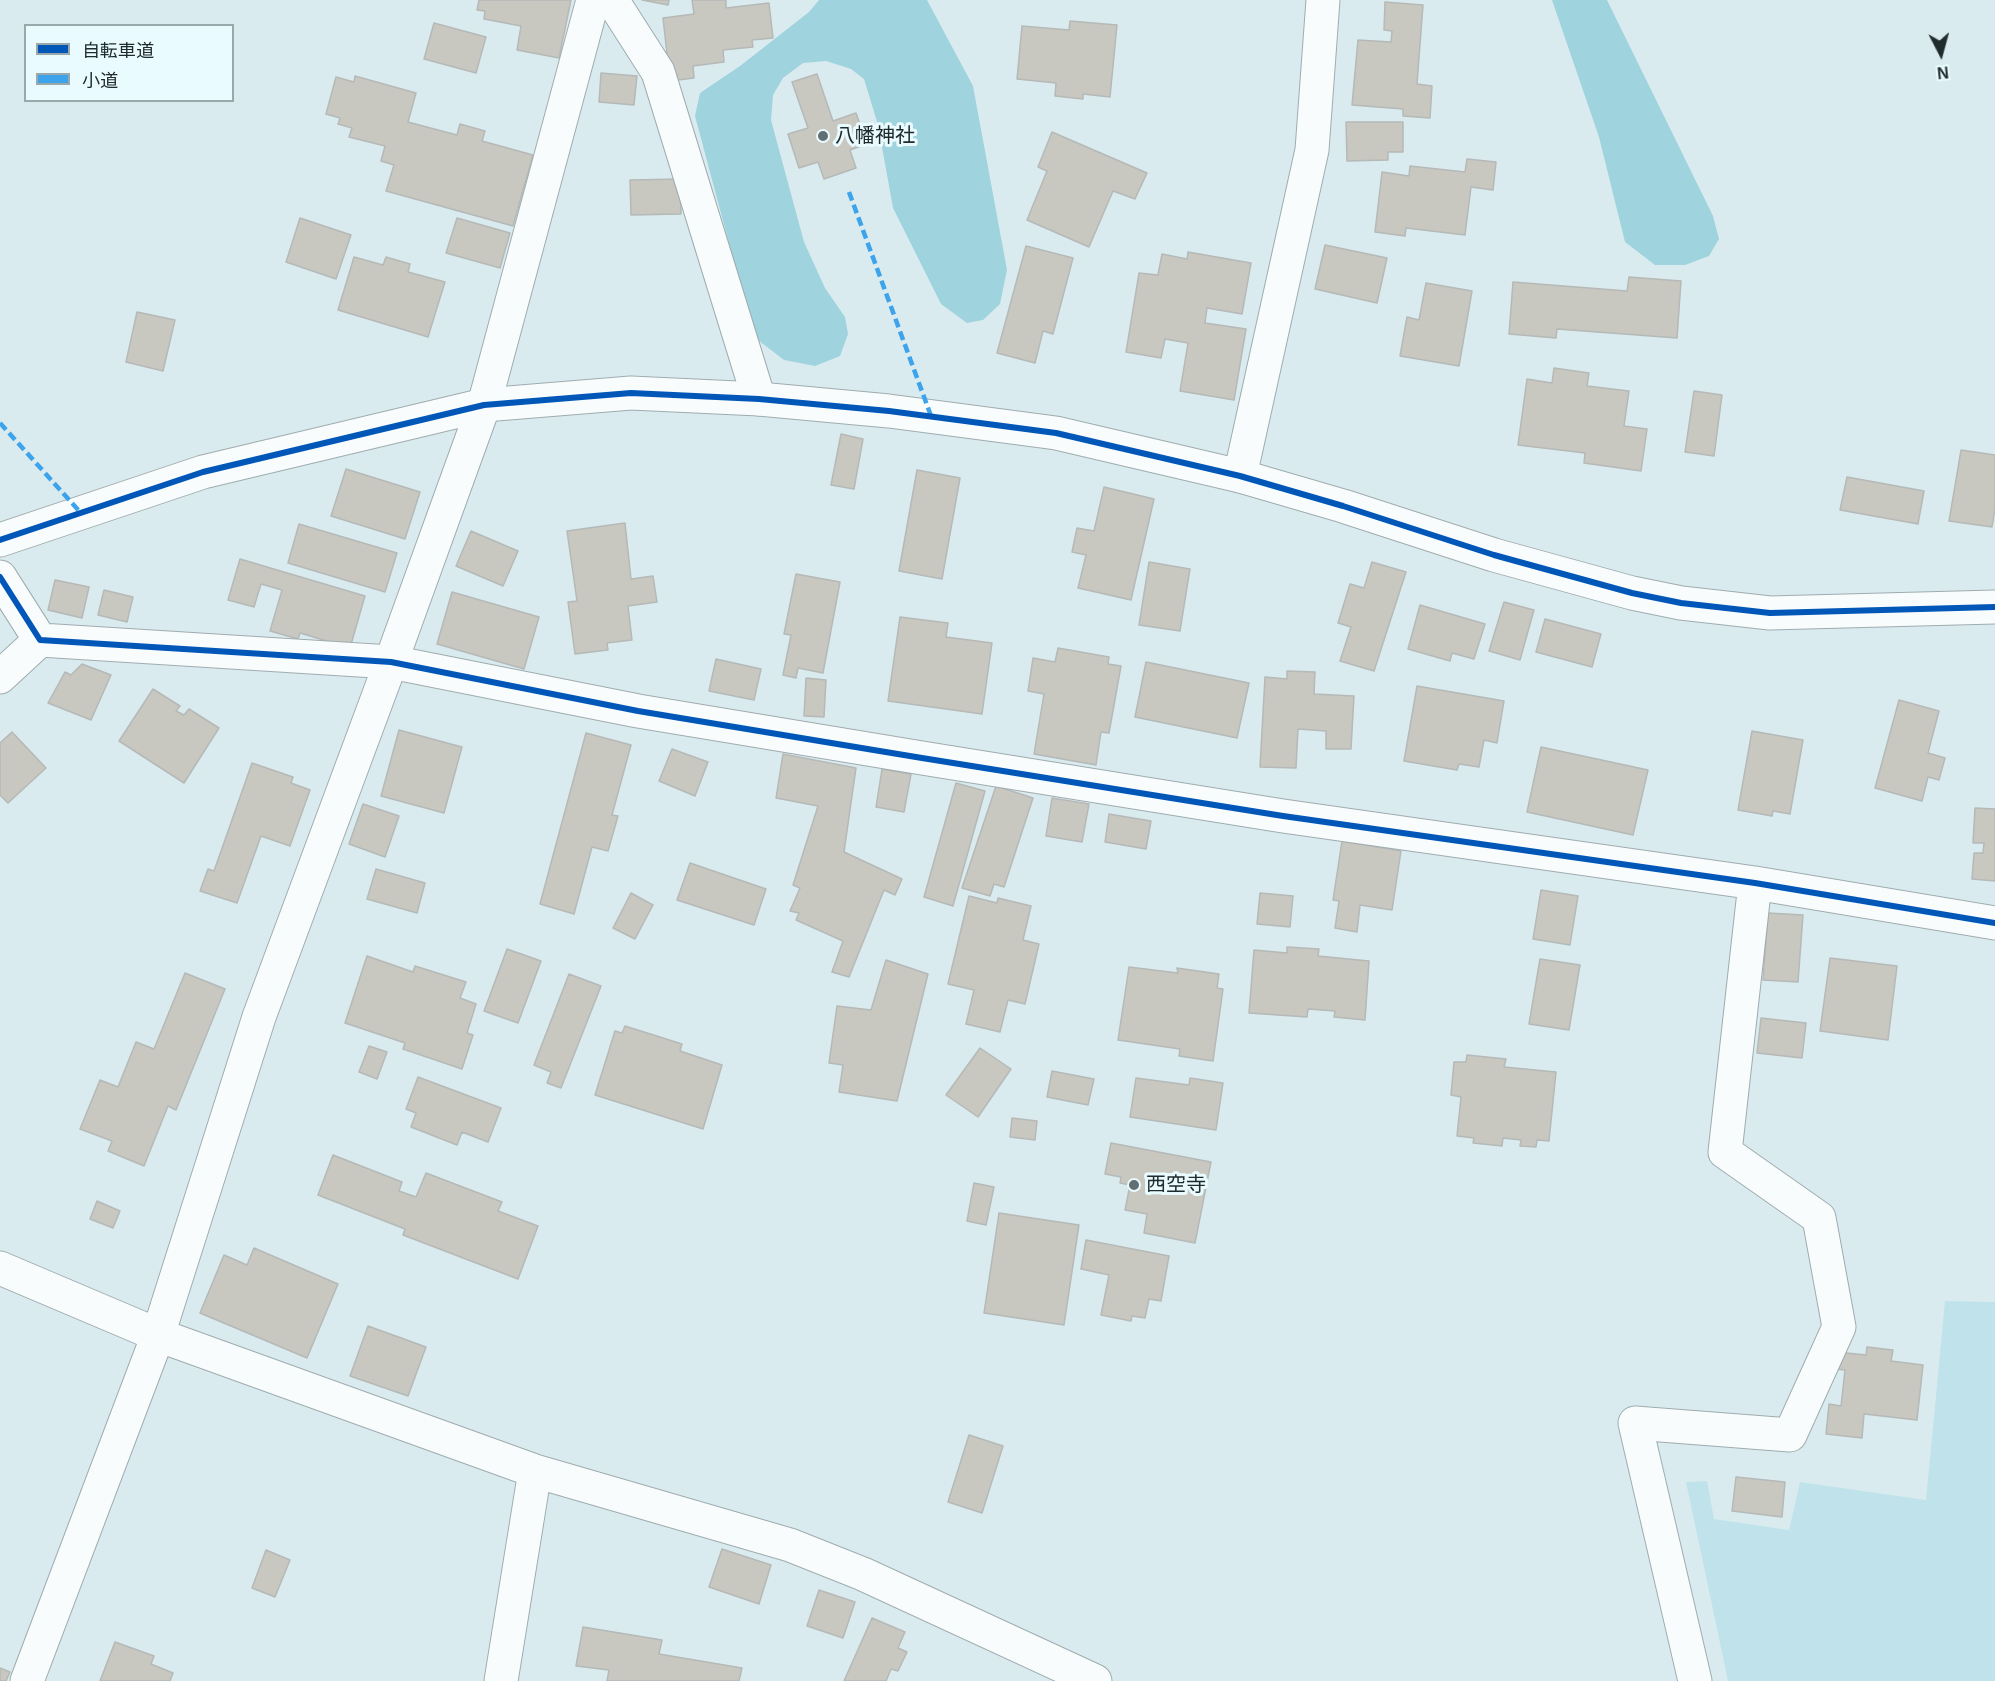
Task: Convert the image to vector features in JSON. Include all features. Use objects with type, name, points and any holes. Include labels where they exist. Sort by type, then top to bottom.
[{"type":"street","points":[[27,1681],[158,1335],[259,1017],[484,405],[593,0]]},
{"type":"street","points":[[612,0],[658,72],[759,399]]},
{"type":"street","points":[[1240,476],[1312,150],[1323,0]]},
{"type":"street","points":[[0,540],[203,472],[484,405],[631,393],[759,399],[889,411],[1056,434],[1240,476],[1494,555],[1632,593],[1681,603],[1770,613],[1995,607]]},
{"type":"street","points":[[0,576],[40,640]]},
{"type":"street","points":[[0,677],[40,640],[391,662],[638,711],[1283,816],[1755,884],[1995,923]]},
{"type":"street","points":[[1695,1681],[1635,1423],[1790,1434],[1839,1327],[1819,1218],[1725,1152],[1755,884]]},
{"type":"street","points":[[0,1268],[158,1335],[535,1471],[790,1545],[863,1574],[1095,1681]]},
{"type":"street","points":[[501,1681],[535,1471]]},
{"type":"shaded area","points":[[819,0],[927,0],[973,86],[1007,270],[1000,304],[983,320],[967,323],[941,304],[893,208],[878,125],[864,79],[851,69],[826,61],[803,63],[783,78],[773,95],[771,120],[804,242],[825,288],[845,317],[848,334],[840,356],[815,366],[784,360],[754,337],[695,116],[700,93],[740,66],[809,12]]},
{"type":"shaded area","points":[[1552,0],[1607,0],[1713,216],[1719,239],[1709,256],[1685,265],[1655,265],[1625,242],[1599,137]]},
{"type":"shaded area","points":[[1945,1301],[1995,1302],[1995,1681],[1728,1681],[1686,1482],[1707,1481],[1714,1519],[1789,1530],[1800,1482],[1926,1500]]},
{"type":"building","points":[[479,0],[571,0],[559,58],[517,50],[521,26],[484,19],[485,11],[477,10]]},
{"type":"building","points":[[642,0],[669,0],[668,5]]},
{"type":"building","points":[[692,0],[726,0],[726,8],[769,3],[773,38],[752,40],[753,47],[723,50],[724,62],[693,66],[694,78],[670,81],[663,18],[694,14]]},
{"type":"building","points":[[1385,2],[1423,5],[1417,84],[1432,86],[1430,118],[1403,116],[1403,109],[1352,105],[1358,40],[1391,42],[1392,31],[1384,30]]},
{"type":"building","points":[[1070,21],[1117,25],[1110,97],[1083,94],[1083,99],[1055,96],[1056,83],[1017,79],[1022,26],[1069,30]]},
{"type":"building","points":[[434,23],[486,37],[476,73],[424,59]]},
{"type":"building","points":[[601,73],[637,76],[634,105],[599,102]]},
{"type":"building","points":[[817,74],[833,121],[856,113],[867,144],[850,150],[856,168],[824,179],[818,162],[799,168],[788,134],[808,128],[792,82]]},
{"type":"building","points":[[355,76],[416,93],[408,122],[457,135],[460,124],[485,131],[482,141],[533,155],[513,226],[386,191],[394,165],[381,161],[385,146],[349,137],[352,128],[338,124],[340,118],[326,114],[336,77],[354,82]]},
{"type":"building","points":[[1346,122],[1403,122],[1403,152],[1388,152],[1388,160],[1347,161]]},
{"type":"building","points":[[1052,132],[1147,173],[1135,199],[1113,191],[1089,247],[1027,220],[1047,171],[1038,167]]},
{"type":"building","points":[[1467,159],[1496,162],[1493,190],[1471,187],[1465,235],[1406,228],[1405,236],[1375,232],[1382,172],[1409,176],[1410,166],[1465,172]]},
{"type":"building","points":[[680,179],[681,214],[631,215],[630,180]]},
{"type":"building","points":[[300,218],[351,235],[336,279],[286,262]]},
{"type":"building","points":[[457,218],[510,233],[500,268],[446,253]]},
{"type":"building","points":[[1325,245],[1387,258],[1377,303],[1315,289]]},
{"type":"building","points":[[1026,246],[1073,258],[1053,334],[1043,331],[1035,363],[997,353]]},
{"type":"building","points":[[1188,252],[1251,263],[1242,314],[1207,308],[1205,323],[1246,329],[1234,400],[1180,391],[1188,343],[1165,339],[1161,358],[1126,352],[1139,273],[1158,275],[1162,254],[1187,259]]},
{"type":"building","points":[[354,257],[383,265],[386,257],[410,264],[408,272],[445,282],[428,337],[338,310]]},
{"type":"building","points":[[1629,277],[1681,281],[1677,338],[1557,329],[1556,338],[1509,334],[1513,282],[1627,291]]},
{"type":"building","points":[[1426,283],[1472,291],[1459,366],[1400,356],[1407,317],[1419,320]]},
{"type":"building","points":[[137,312],[175,320],[163,371],[126,362]]},
{"type":"building","points":[[1554,368],[1589,373],[1587,386],[1629,391],[1624,426],[1647,429],[1641,471],[1584,463],[1585,453],[1518,445],[1527,379],[1552,383]]},
{"type":"building","points":[[1694,391],[1722,395],[1714,456],[1685,452]]},
{"type":"building","points":[[841,434],[863,439],[854,489],[831,485]]},
{"type":"building","points":[[1961,450],[1995,455],[1995,509],[1992,527],[1949,521]]},
{"type":"building","points":[[346,469],[420,492],[405,539],[331,516]]},
{"type":"building","points":[[917,470],[960,478],[942,579],[899,571]]},
{"type":"building","points":[[1847,477],[1924,491],[1918,524],[1840,510]]},
{"type":"building","points":[[1104,487],[1154,499],[1131,600],[1078,588],[1086,555],[1072,552],[1077,528],[1094,531]]},
{"type":"building","points":[[625,523],[631,579],[653,576],[657,602],[628,606],[632,640],[607,643],[608,650],[575,654],[568,602],[577,601],[567,531]]},
{"type":"building","points":[[299,524],[397,553],[385,592],[288,563]]},
{"type":"building","points":[[471,531],[518,551],[503,586],[456,566]]},
{"type":"building","points":[[240,559],[365,596],[350,648],[300,633],[298,639],[270,631],[282,590],[261,584],[254,607],[228,600]]},
{"type":"building","points":[[1149,562],[1190,569],[1180,631],[1139,625]]},
{"type":"building","points":[[1372,562],[1406,572],[1374,671],[1340,661],[1351,627],[1338,623],[1350,584],[1364,588]]},
{"type":"building","points":[[796,574],[840,582],[823,673],[798,668],[796,678],[783,675],[791,635],[784,634]]},
{"type":"building","points":[[55,580],[89,587],[82,618],[48,610]]},
{"type":"building","points":[[104,590],[133,597],[127,622],[98,615]]},
{"type":"building","points":[[452,592],[539,617],[524,669],[437,644]]},
{"type":"building","points":[[1504,602],[1534,610],[1520,660],[1489,651]]},
{"type":"building","points":[[1420,605],[1485,624],[1474,659],[1452,653],[1450,661],[1408,649]]},
{"type":"building","points":[[900,617],[948,623],[946,637],[992,643],[982,714],[888,701]]},
{"type":"building","points":[[1545,619],[1601,634],[1592,667],[1536,652]]},
{"type":"building","points":[[1058,648],[1109,657],[1108,664],[1121,666],[1109,733],[1101,732],[1096,765],[1034,754],[1044,694],[1028,691],[1033,658],[1055,662]]},
{"type":"building","points":[[716,659],[761,669],[754,700],[709,691]]},
{"type":"building","points":[[1146,662],[1249,683],[1237,738],[1135,717]]},
{"type":"building","points":[[82,664],[111,675],[91,720],[48,703],[65,672],[71,675]]},
{"type":"building","points":[[1287,671],[1315,672],[1314,694],[1354,696],[1351,749],[1326,749],[1326,731],[1298,729],[1296,768],[1260,767],[1265,677],[1287,679]]},
{"type":"building","points":[[806,678],[826,680],[824,717],[804,716]]},
{"type":"building","points":[[1417,686],[1504,701],[1497,743],[1484,740],[1479,767],[1459,764],[1457,770],[1404,761]]},
{"type":"building","points":[[153,689],[180,706],[176,711],[184,715],[189,709],[219,728],[184,783],[119,741]]},
{"type":"building","points":[[1899,700],[1939,711],[1928,753],[1945,758],[1939,780],[1928,777],[1922,801],[1875,788]]},
{"type":"building","points":[[399,730],[462,747],[444,813],[381,796]]},
{"type":"building","points":[[1752,731],[1803,740],[1790,814],[1773,811],[1772,816],[1738,810]]},
{"type":"building","points":[[12,732],[46,768],[8,803],[0,795],[0,743]]},
{"type":"building","points":[[586,733],[631,745],[612,815],[618,816],[608,851],[592,847],[574,914],[540,904]]},
{"type":"building","points":[[1541,747],[1648,770],[1633,835],[1527,812]]},
{"type":"building","points":[[672,749],[708,762],[695,796],[659,781]]},
{"type":"building","points":[[783,754],[856,768],[844,852],[902,879],[895,895],[884,890],[849,977],[832,972],[843,941],[796,920],[799,913],[790,911],[800,888],[793,885],[818,806],[776,798]]},
{"type":"building","points":[[252,763],[293,777],[291,783],[310,790],[290,846],[261,836],[237,903],[200,891],[208,869],[214,871]]},
{"type":"building","points":[[882,769],[911,774],[904,812],[876,807]]},
{"type":"building","points":[[956,783],[985,791],[953,906],[924,897]]},
{"type":"building","points":[[996,786],[1033,798],[1004,887],[994,884],[990,896],[962,888]]},
{"type":"building","points":[[1052,798],[1089,804],[1082,842],[1046,836]]},
{"type":"building","points":[[363,804],[399,816],[385,857],[349,844]]},
{"type":"building","points":[[1975,808],[1995,809],[1995,881],[1972,879],[1974,853],[1983,853],[1984,843],[1973,843]]},
{"type":"building","points":[[1109,814],[1151,821],[1146,849],[1105,842]]},
{"type":"building","points":[[1342,841],[1401,851],[1392,910],[1360,905],[1357,932],[1335,928],[1339,901],[1333,900]]},
{"type":"building","points":[[690,863],[766,889],[754,925],[677,900]]},
{"type":"building","points":[[376,869],[425,883],[417,913],[367,899]]},
{"type":"building","points":[[1541,890],[1578,896],[1570,945],[1533,939]]},
{"type":"building","points":[[631,893],[653,905],[635,939],[613,928]]},
{"type":"building","points":[[1260,893],[1293,896],[1290,927],[1257,924]]},
{"type":"building","points":[[969,896],[997,903],[998,898],[1031,906],[1023,940],[1039,944],[1025,1004],[1008,1000],[1000,1032],[966,1024],[974,990],[948,984]]},
{"type":"building","points":[[1768,913],[1803,915],[1798,982],[1763,980]]},
{"type":"building","points":[[1287,947],[1319,949],[1318,956],[1369,961],[1365,1020],[1334,1017],[1335,1011],[1308,1009],[1307,1017],[1249,1013],[1254,950],[1287,953]]},
{"type":"building","points":[[507,949],[541,961],[518,1023],[484,1011]]},
{"type":"building","points":[[367,956],[413,972],[415,966],[466,982],[460,998],[476,1004],[467,1033],[473,1035],[462,1069],[403,1049],[405,1043],[345,1023]]},
{"type":"building","points":[[1830,958],[1897,966],[1888,1040],[1820,1031]]},
{"type":"building","points":[[1540,959],[1580,965],[1569,1030],[1529,1024]]},
{"type":"building","points":[[886,960],[928,974],[897,1101],[839,1092],[843,1065],[829,1063],[837,1006],[871,1010]]},
{"type":"building","points":[[1129,967],[1178,973],[1177,968],[1219,974],[1217,988],[1223,989],[1213,1061],[1179,1056],[1180,1049],[1118,1040]]},
{"type":"building","points":[[185,973],[225,989],[176,1110],[168,1106],[144,1166],[108,1151],[112,1141],[80,1129],[100,1080],[118,1087],[136,1042],[154,1049]]},
{"type":"building","points":[[569,974],[601,986],[561,1088],[547,1083],[551,1072],[534,1065]]},
{"type":"building","points":[[1761,1018],[1806,1023],[1802,1058],[1757,1053]]},
{"type":"building","points":[[625,1026],[682,1044],[680,1051],[722,1065],[703,1129],[595,1095],[615,1031],[622,1033]]},
{"type":"building","points":[[369,1046],[387,1052],[377,1079],[359,1072]]},
{"type":"building","points":[[980,1048],[1011,1069],[978,1117],[946,1095]]},
{"type":"building","points":[[1467,1055],[1506,1059],[1504,1067],[1556,1072],[1549,1141],[1537,1140],[1536,1147],[1520,1146],[1521,1140],[1503,1138],[1502,1146],[1473,1143],[1474,1138],[1457,1136],[1461,1097],[1451,1095],[1454,1062],[1466,1062]]},
{"type":"building","points":[[1052,1071],[1094,1079],[1088,1105],[1047,1097]]},
{"type":"building","points":[[418,1077],[501,1108],[488,1142],[462,1132],[457,1145],[411,1127],[416,1113],[406,1109]]},
{"type":"building","points":[[1136,1078],[1189,1085],[1190,1078],[1223,1083],[1216,1130],[1130,1117]]},
{"type":"building","points":[[1012,1118],[1037,1121],[1035,1140],[1010,1137]]},
{"type":"building","points":[[1111,1143],[1211,1162],[1195,1243],[1144,1233],[1147,1214],[1125,1210],[1130,1185],[1120,1183],[1121,1177],[1105,1174]]},
{"type":"building","points":[[333,1155],[402,1182],[399,1191],[416,1197],[426,1173],[502,1202],[498,1211],[538,1226],[518,1279],[403,1235],[405,1229],[318,1195]]},
{"type":"building","points":[[974,1183],[994,1187],[986,1225],[967,1221]]},
{"type":"building","points":[[97,1201],[120,1211],[113,1228],[90,1219]]},
{"type":"building","points":[[999,1213],[1079,1225],[1064,1325],[984,1313]]},
{"type":"building","points":[[1086,1240],[1169,1256],[1161,1301],[1149,1299],[1145,1318],[1132,1316],[1131,1321],[1101,1315],[1109,1275],[1081,1269]]},
{"type":"building","points":[[254,1248],[338,1284],[307,1358],[200,1313],[224,1255],[247,1265]]},
{"type":"building","points":[[368,1326],[426,1347],[408,1396],[350,1376]]},
{"type":"building","points":[[1867,1347],[1893,1350],[1891,1361],[1923,1365],[1917,1420],[1864,1414],[1862,1438],[1826,1434],[1829,1404],[1841,1406],[1845,1370],[1835,1369],[1837,1352],[1866,1355]]},
{"type":"building","points":[[969,1435],[1003,1446],[982,1513],[948,1502]]},
{"type":"building","points":[[1736,1477],[1785,1482],[1782,1517],[1732,1511]]},
{"type":"building","points":[[722,1549],[771,1565],[759,1604],[709,1587]]},
{"type":"building","points":[[266,1550],[290,1560],[275,1597],[252,1588]]},
{"type":"building","points":[[819,1590],[855,1602],[843,1638],[807,1626]]},
{"type":"building","points":[[872,1618],[905,1632],[898,1648],[907,1652],[898,1671],[891,1669],[886,1681],[844,1681]]},
{"type":"building","points":[[583,1627],[662,1640],[659,1654],[742,1668],[739,1681],[607,1681],[609,1670],[576,1666]]},
{"type":"building","points":[[115,1642],[154,1656],[151,1664],[173,1673],[170,1681],[100,1681]]},
{"type":"building","points":[[0,1668],[10,1672],[6,1681],[0,1681]]},
{"type":"marked path","points":[[849,192],[931,416]]},
{"type":"marked path","points":[[0,423],[80,512]]},
{"type":"cycle path","points":[[0,540],[203,472],[484,405],[631,393],[759,399],[889,411],[1056,433],[1240,476],[1343,506],[1494,555],[1632,593],[1681,603],[1770,613],[1995,607]]},
{"type":"cycle path","points":[[0,577],[40,640],[391,662],[638,711],[922,758],[1283,816],[1755,883],[1995,923]]},
{"type":"place","name":"八幡神社","points":[[823,136]]},
{"type":"place","name":"西空寺","points":[[1134,1185]]}]
